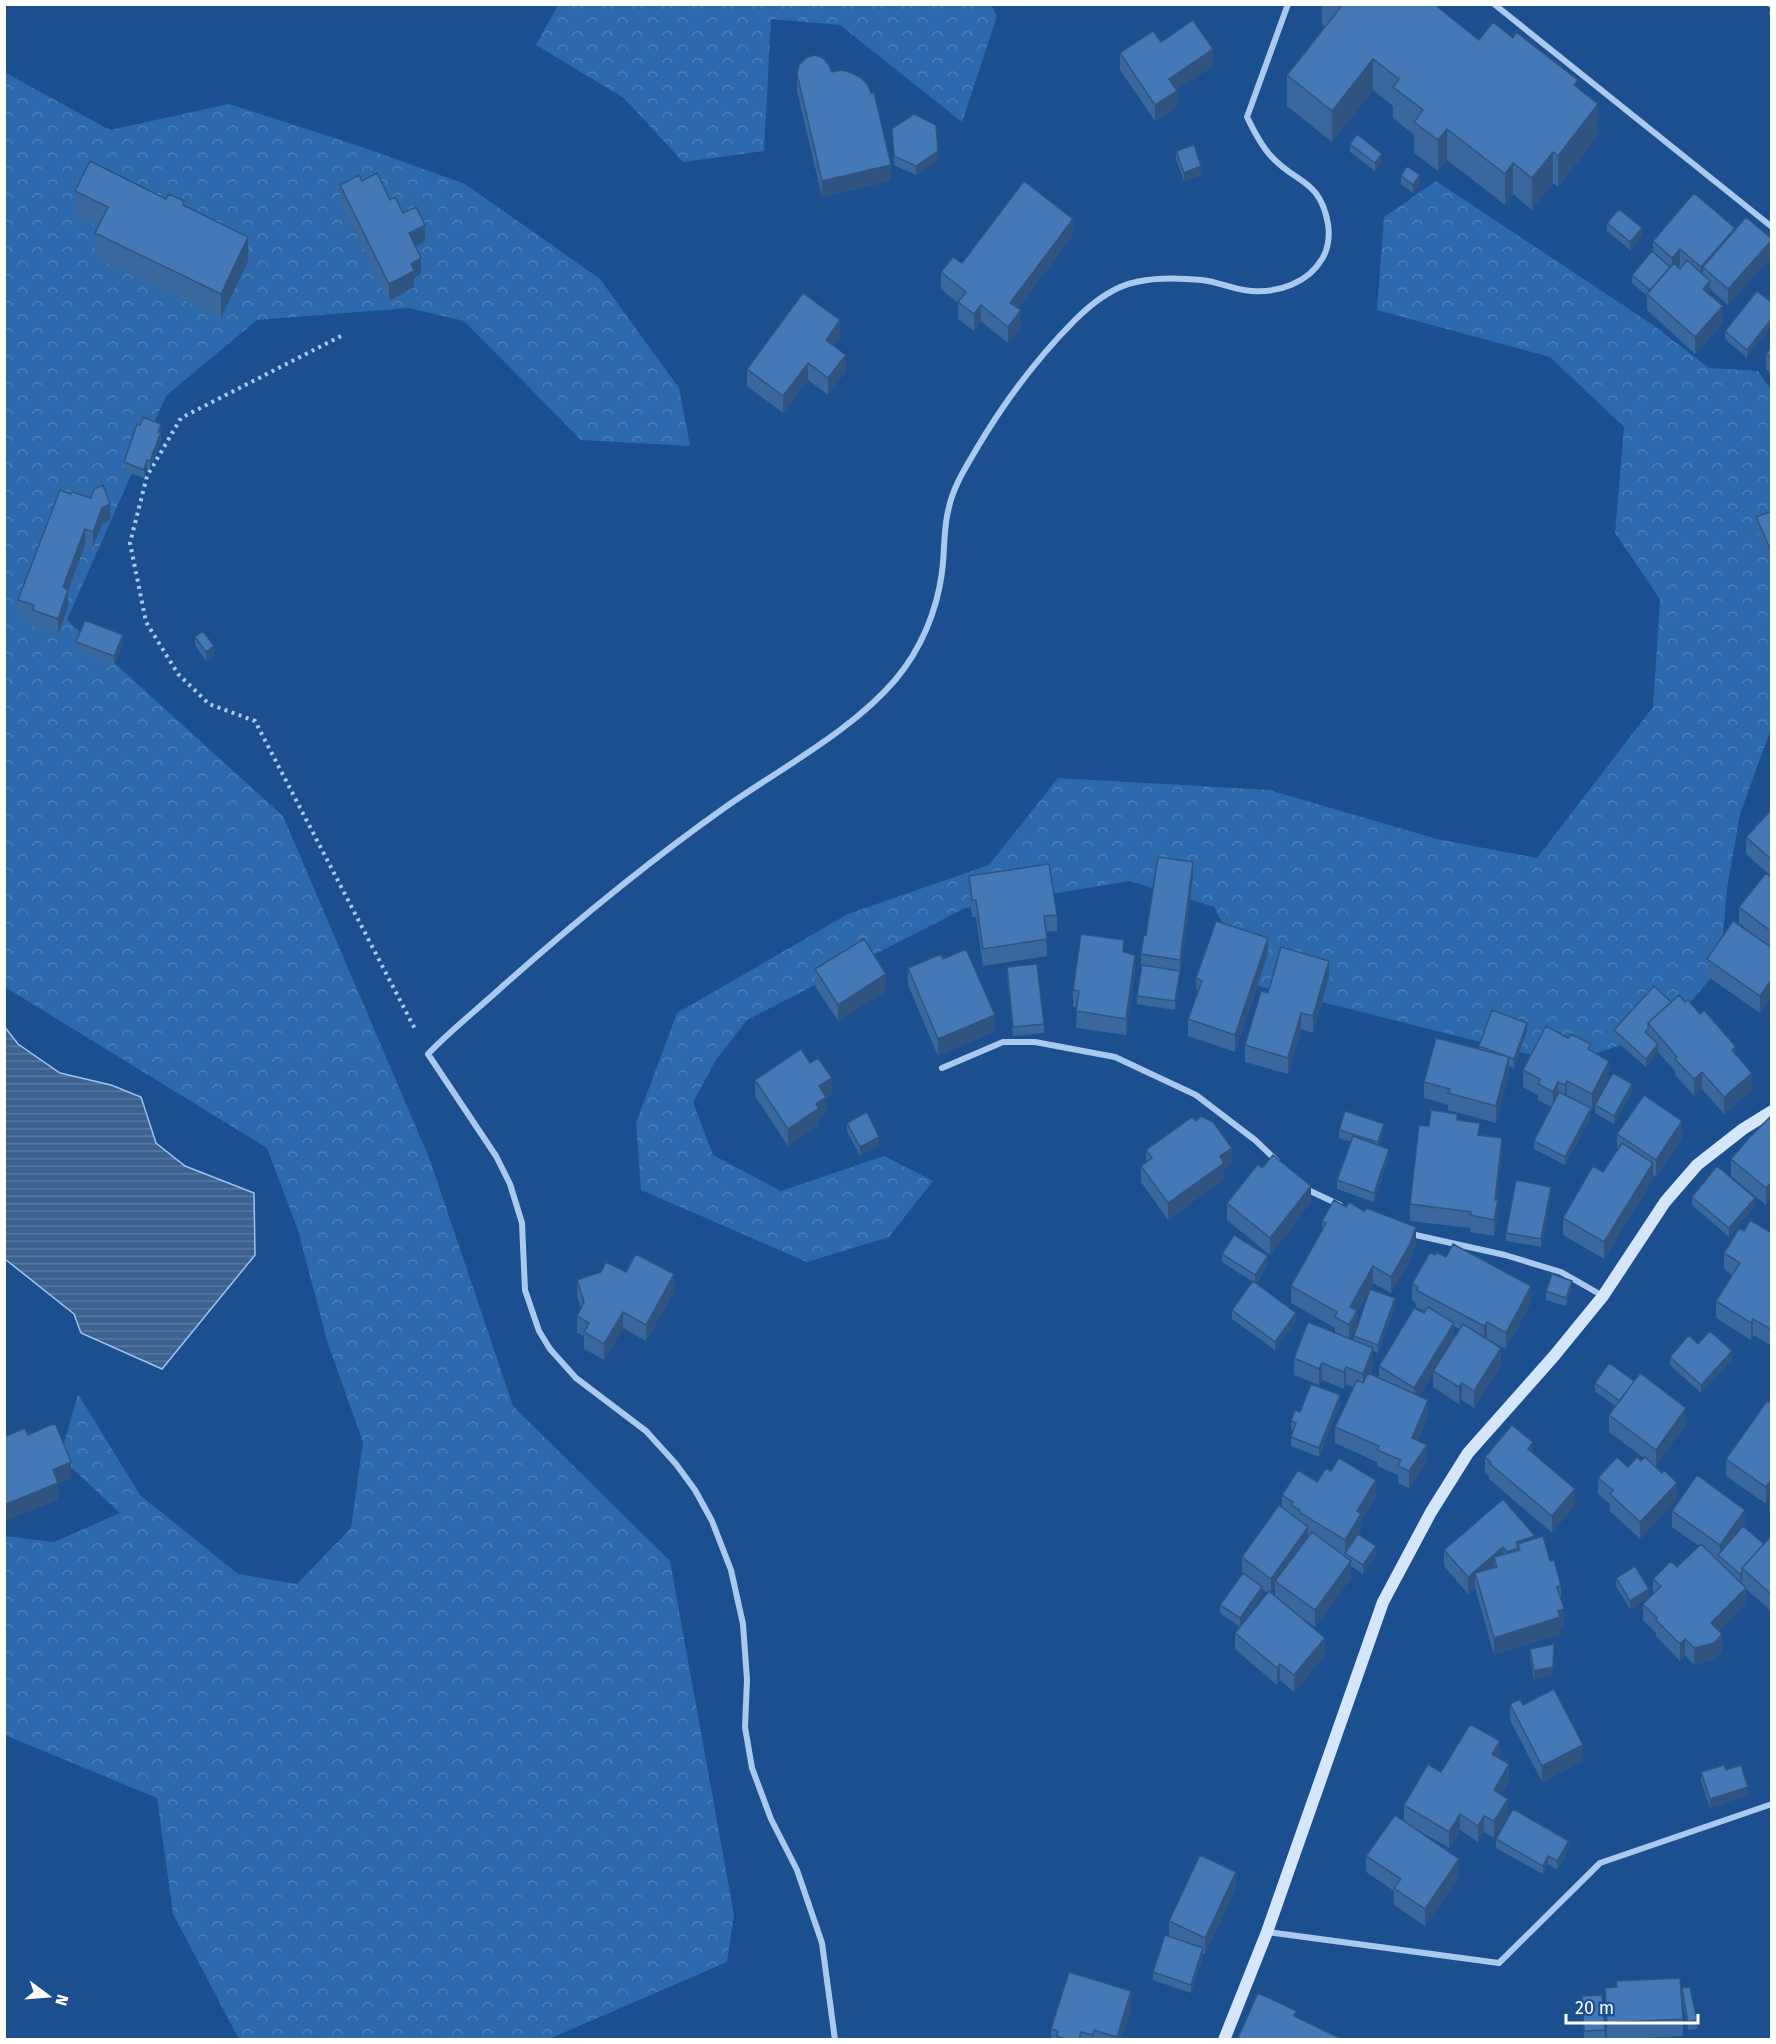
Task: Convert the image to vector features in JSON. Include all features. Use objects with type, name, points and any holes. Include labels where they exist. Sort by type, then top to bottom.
[{"type":"street","points":[[835,2040],[822,1944],[797,1870],[771,1819],[752,1768],[745,1726],[747,1680],[743,1624],[731,1570],[712,1521],[695,1490],[676,1464],[646,1431],[576,1378],[550,1349],[539,1330],[525,1290],[522,1223],[510,1184],[496,1156],[428,1054],[447,1034],[541,952],[638,872],[725,807],[872,705],[898,676],[921,643],[935,607],[942,573],[948,509],[956,484],[1015,387],[1048,346],[1086,310],[1111,291],[1134,282],[1160,279],[1202,280],[1251,291],[1272,290],[1296,283],[1309,275],[1323,258],[1330,234],[1326,208],[1314,188],[1272,158],[1259,141],[1247,117],[1288,4]]},
{"type":"street","points":[[1494,4],[1772,227]]},
{"type":"street","points":[[942,1068],[1003,1042],[1035,1042],[1114,1058],[1196,1095],[1255,1140],[1285,1169]]},
{"type":"street","points":[[1224,2040],[1267,1932],[1383,1602],[1405,1559],[1468,1453],[1554,1356],[1603,1296],[1665,1202],[1697,1165],[1743,1129],[1772,1111]]},
{"type":"street","points":[[1300,1184],[1308,1191],[1348,1208]]},
{"type":"street","points":[[1399,1229],[1409,1234],[1505,1255],[1561,1272],[1603,1296]]},
{"type":"street","points":[[1267,1932],[1499,1963],[1600,1863],[1772,1804]]},
{"type":"path","points":[[1770,4],[1772,15]]},
{"type":"path","points":[[341,336],[181,418],[147,476],[130,543],[146,622],[178,674],[209,704],[255,721],[428,1054]]},
{"type":"green space","points":[[990,4],[997,16],[962,122],[840,25],[771,19],[764,151],[683,162],[624,98],[536,45],[558,5]]},
{"type":"green space","points":[[4,72],[110,130],[229,104],[365,148],[465,184],[600,279],[679,388],[690,446],[581,440],[464,321],[409,308],[257,320],[166,396],[67,620],[283,816],[430,1160],[513,1406],[670,1561],[734,1915],[727,1962],[549,2039],[239,2039],[173,1914],[157,1798],[5,1735],[5,1536],[54,1542],[120,1513],[60,1457],[78,1394],[140,1495],[238,1574],[297,1584],[351,1528],[363,1442],[327,1341],[298,1230],[267,1148],[5,987]]},
{"type":"green space","points":[[1436,181],[1653,325],[1709,368],[1758,371],[1771,390],[1771,729],[1740,814],[1727,888],[1720,968],[1664,1032],[1564,1063],[1255,985],[1214,907],[1130,881],[965,908],[747,1020],[716,1060],[693,1102],[713,1155],[781,1191],[884,1156],[933,1181],[889,1237],[807,1262],[641,1190],[636,1123],[677,1013],[848,914],[989,865],[1058,778],[1269,790],[1437,839],[1537,858],[1653,707],[1660,599],[1615,533],[1624,427],[1550,357],[1377,310],[1384,217]]},
{"type":"shaded area","points":[[4,1026],[18,1044],[60,1073],[111,1085],[141,1097],[156,1143],[185,1166],[254,1193],[255,1255],[162,1369],[81,1333],[74,1314],[5,1259]]},
{"type":"building","points":[[1337,4],[1434,4],[1479,40],[1493,22],[1513,38],[1516,32],[1578,80],[1574,85],[1598,104],[1558,156],[1553,152],[1532,178],[1513,163],[1505,174],[1447,129],[1438,140],[1414,122],[1423,110],[1393,87],[1399,79],[1373,59],[1332,111],[1287,75],[1341,7]]},
{"type":"building","points":[[1193,20],[1213,49],[1169,79],[1177,91],[1155,105],[1120,53],[1153,31],[1161,42]]},
{"type":"building","points":[[815,55],[823,58],[832,72],[842,70],[852,73],[868,85],[871,93],[874,92],[891,165],[822,181],[797,74],[799,65],[806,58]]},
{"type":"building","points":[[914,114],[936,125],[938,151],[916,166],[894,156],[892,129]]},
{"type":"building","points":[[1357,134],[1382,154],[1375,163],[1350,144]]},
{"type":"building","points":[[1194,145],[1201,166],[1184,173],[1176,151]]},
{"type":"building","points":[[90,161],[166,199],[169,194],[184,201],[183,205],[248,237],[221,294],[95,233],[108,207],[75,191]]},
{"type":"building","points":[[1407,166],[1420,175],[1413,185],[1401,176]]},
{"type":"building","points":[[377,173],[390,200],[395,197],[403,213],[416,207],[425,225],[409,233],[421,258],[411,264],[414,271],[389,284],[340,185],[359,175],[362,181]]},
{"type":"building","points":[[1024,181],[1073,219],[1010,303],[1021,310],[1008,327],[981,305],[974,314],[958,302],[966,292],[941,272],[953,257],[962,263]]},
{"type":"building","points":[[1694,193],[1735,228],[1701,267],[1680,249],[1672,258],[1653,241]]},
{"type":"building","points":[[1619,209],[1642,228],[1630,242],[1607,223]]},
{"type":"building","points":[[1746,217],[1772,240],[1728,289],[1703,267]]},
{"type":"building","points":[[1652,251],[1670,267],[1650,290],[1632,275]]},
{"type":"building","points":[[1687,260],[1710,281],[1703,289],[1723,306],[1695,337],[1647,294],[1674,263],[1680,269]]},
{"type":"building","points":[[1757,291],[1772,303],[1772,318],[1747,350],[1725,331]]},
{"type":"building","points":[[803,293],[840,320],[826,340],[846,355],[828,378],[808,363],[783,396],[747,369]]},
{"type":"building","points":[[1772,348],[1772,359],[1766,353]]},
{"type":"building","points":[[143,417],[161,424],[158,432],[161,432],[150,461],[147,460],[144,470],[124,462],[137,424],[140,425]]},
{"type":"building","points":[[103,485],[110,504],[102,508],[93,532],[85,529],[63,587],[68,590],[58,619],[33,610],[34,605],[18,600],[60,490],[91,498],[94,489]]},
{"type":"building","points":[[1772,511],[1772,553],[1756,517]]},
{"type":"building","points":[[85,620],[123,635],[114,656],[76,642]]},
{"type":"building","points":[[203,631],[214,646],[206,652],[195,637]]},
{"type":"building","points":[[1772,809],[1772,860],[1746,837]]},
{"type":"building","points":[[1158,857],[1193,862],[1180,960],[1141,954]]},
{"type":"building","points":[[1049,864],[1057,915],[1044,916],[1047,939],[983,949],[976,900],[972,900],[969,876]]},
{"type":"building","points":[[1766,873],[1772,878],[1772,932],[1739,907]]},
{"type":"building","points":[[1216,921],[1268,938],[1235,1035],[1188,1019],[1202,981],[1196,978]]},
{"type":"building","points":[[1733,921],[1772,948],[1772,979],[1760,996],[1707,959]]},
{"type":"building","points":[[1081,934],[1124,940],[1123,952],[1135,955],[1126,1019],[1076,1011],[1079,991],[1073,990]]},
{"type":"building","points":[[864,939],[886,974],[838,1005],[815,969]]},
{"type":"building","points":[[1281,947],[1329,961],[1313,1016],[1301,1013],[1288,1058],[1245,1045],[1261,991],[1268,993]]},
{"type":"building","points":[[966,949],[995,1015],[938,1039],[908,968],[941,954],[943,959]]},
{"type":"building","points":[[1037,964],[1044,1024],[1013,1027],[1007,967]]},
{"type":"building","points":[[1142,965],[1180,971],[1175,1001],[1137,996]]},
{"type":"building","points":[[1654,986],[1671,1002],[1648,1023],[1648,1029],[1645,1032],[1658,1044],[1646,1059],[1614,1030]]},
{"type":"building","points":[[1679,995],[1685,1002],[1688,1000],[1700,1014],[1704,1010],[1736,1047],[1732,1050],[1752,1073],[1724,1097],[1702,1072],[1694,1079],[1675,1059],[1677,1057],[1648,1023]]},
{"type":"building","points":[[1492,1010],[1527,1023],[1514,1059],[1479,1046]]},
{"type":"building","points":[[1546,1026],[1568,1038],[1571,1034],[1591,1044],[1588,1049],[1609,1061],[1592,1094],[1567,1081],[1565,1085],[1558,1082],[1553,1092],[1538,1084],[1540,1079],[1523,1070]]},
{"type":"building","points":[[1436,1038],[1509,1057],[1496,1106],[1448,1093],[1450,1089],[1424,1082]]},
{"type":"building","points":[[801,1049],[810,1063],[818,1058],[832,1078],[819,1086],[826,1097],[816,1104],[819,1108],[788,1129],[755,1080]]},
{"type":"building","points":[[1613,1073],[1632,1084],[1614,1116],[1595,1105]]},
{"type":"building","points":[[1559,1092],[1591,1108],[1565,1157],[1534,1141]]},
{"type":"building","points":[[1644,1095],[1682,1121],[1656,1160],[1617,1134]]},
{"type":"building","points":[[1431,1110],[1457,1114],[1457,1120],[1480,1123],[1478,1135],[1502,1138],[1495,1200],[1498,1200],[1494,1220],[1470,1215],[1471,1212],[1410,1204],[1419,1125],[1429,1126]]},
{"type":"building","points":[[1345,1111],[1384,1124],[1378,1142],[1339,1130]]},
{"type":"building","points":[[867,1112],[879,1137],[860,1147],[847,1123]]},
{"type":"building","points":[[1201,1116],[1213,1122],[1232,1148],[1220,1156],[1224,1163],[1168,1203],[1141,1166],[1152,1158],[1146,1150],[1192,1117],[1196,1121]]},
{"type":"building","points":[[1771,1116],[1772,1182],[1766,1188],[1731,1159]]},
{"type":"building","points":[[1353,1136],[1389,1149],[1374,1193],[1337,1180]]},
{"type":"building","points":[[1622,1143],[1653,1163],[1604,1242],[1563,1218],[1593,1166],[1603,1172]]},
{"type":"building","points":[[1273,1155],[1311,1186],[1270,1238],[1227,1203],[1258,1164],[1262,1168]]},
{"type":"building","points":[[1717,1166],[1755,1198],[1729,1228],[1692,1197]]},
{"type":"building","points":[[1516,1180],[1551,1187],[1541,1239],[1506,1233]]},
{"type":"building","points":[[1334,1200],[1346,1207],[1349,1202],[1364,1211],[1366,1208],[1416,1227],[1410,1244],[1391,1277],[1373,1266],[1350,1307],[1357,1310],[1349,1325],[1335,1317],[1337,1312],[1291,1286],[1326,1223],[1322,1221]]},
{"type":"building","points":[[1750,1220],[1772,1233],[1772,1330],[1753,1319],[1751,1323],[1716,1301],[1740,1263],[1724,1253],[1739,1228],[1744,1231]]},
{"type":"building","points":[[1234,1235],[1268,1256],[1255,1275],[1222,1254]]},
{"type":"building","points":[[1453,1244],[1531,1286],[1506,1333],[1487,1322],[1484,1326],[1416,1290],[1418,1287],[1412,1284],[1430,1252],[1446,1257]]},
{"type":"building","points":[[636,1254],[674,1274],[646,1325],[623,1312],[604,1344],[584,1332],[589,1323],[577,1316],[584,1302],[577,1280],[601,1272],[606,1262],[626,1272]]},
{"type":"building","points":[[1552,1274],[1572,1281],[1566,1298],[1546,1291]]},
{"type":"building","points":[[1253,1281],[1296,1313],[1275,1342],[1232,1310]]},
{"type":"building","points":[[1370,1289],[1395,1298],[1378,1345],[1354,1336]]},
{"type":"building","points":[[1428,1307],[1454,1323],[1414,1388],[1379,1366],[1414,1308],[1424,1313]]},
{"type":"building","points":[[1308,1322],[1373,1348],[1363,1374],[1346,1367],[1344,1372],[1322,1363],[1319,1369],[1294,1358]]},
{"type":"building","points":[[1463,1324],[1501,1348],[1474,1391],[1462,1383],[1459,1387],[1433,1371]]},
{"type":"building","points":[[1710,1331],[1732,1351],[1701,1385],[1670,1357],[1689,1335],[1698,1344]]},
{"type":"building","points":[[1609,1363],[1634,1381],[1620,1401],[1595,1383]]},
{"type":"building","points":[[1368,1373],[1428,1400],[1412,1438],[1427,1445],[1409,1471],[1398,1466],[1401,1460],[1377,1450],[1379,1446],[1335,1427],[1357,1380],[1363,1383]]},
{"type":"building","points":[[1640,1373],[1686,1408],[1656,1450],[1609,1415]]},
{"type":"building","points":[[1311,1384],[1340,1395],[1319,1448],[1291,1437],[1296,1423],[1291,1421],[1295,1410],[1300,1412]]},
{"type":"building","points":[[1767,1401],[1772,1404],[1772,1479],[1766,1487],[1726,1459]]},
{"type":"building","points":[[55,1423],[71,1462],[53,1470],[58,1483],[4,1505],[4,1437],[25,1428],[28,1435]]},
{"type":"building","points":[[1512,1425],[1533,1442],[1528,1449],[1575,1489],[1552,1516],[1489,1463],[1491,1462],[1485,1457]]},
{"type":"building","points":[[1617,1457],[1628,1467],[1637,1457],[1641,1461],[1645,1457],[1662,1473],[1664,1470],[1677,1483],[1640,1522],[1610,1494],[1613,1490],[1598,1478]]},
{"type":"building","points":[[1339,1458],[1376,1480],[1357,1511],[1361,1514],[1345,1540],[1299,1512],[1300,1510],[1291,1505],[1293,1502],[1282,1495],[1298,1470],[1317,1482],[1326,1468],[1331,1471]]},
{"type":"building","points":[[1697,1475],[1745,1510],[1720,1545],[1672,1511]]},
{"type":"building","points":[[1503,1499],[1535,1536],[1516,1542],[1518,1548],[1507,1552],[1503,1547],[1468,1577],[1444,1550]]},
{"type":"building","points":[[1279,1505],[1308,1527],[1271,1579],[1242,1557]]},
{"type":"building","points":[[1743,1526],[1764,1544],[1742,1568],[1740,1574],[1718,1555]]},
{"type":"building","points":[[1312,1532],[1351,1561],[1315,1610],[1275,1581]]},
{"type":"building","points":[[1358,1534],[1376,1546],[1363,1565],[1345,1553]]},
{"type":"building","points":[[1772,1535],[1772,1595],[1742,1568]]},
{"type":"building","points":[[1543,1536],[1550,1561],[1554,1560],[1561,1586],[1557,1587],[1564,1609],[1558,1611],[1560,1617],[1494,1638],[1475,1573],[1497,1567],[1494,1557],[1520,1550],[1518,1544]]},
{"type":"building","points":[[1701,1544],[1746,1588],[1711,1623],[1722,1634],[1714,1643],[1694,1648],[1685,1639],[1680,1644],[1643,1604],[1661,1586],[1653,1579],[1671,1561],[1677,1567]]},
{"type":"building","points":[[1635,1566],[1649,1589],[1630,1601],[1616,1578]]},
{"type":"building","points":[[1243,1573],[1262,1587],[1240,1618],[1220,1605]]},
{"type":"building","points":[[1269,1591],[1325,1638],[1294,1675],[1280,1664],[1277,1668],[1235,1633]]},
{"type":"building","points":[[1554,1644],[1553,1667],[1534,1671],[1530,1649]]},
{"type":"building","points":[[1554,1689],[1583,1745],[1542,1766],[1510,1704],[1520,1699],[1523,1705]]},
{"type":"building","points":[[1470,1724],[1500,1741],[1492,1754],[1509,1764],[1494,1790],[1508,1799],[1494,1821],[1484,1816],[1478,1826],[1460,1814],[1449,1832],[1404,1805],[1428,1764],[1441,1772]]},
{"type":"building","points":[[1724,1765],[1726,1770],[1741,1765],[1748,1787],[1710,1799],[1701,1772]]},
{"type":"building","points":[[1513,1809],[1569,1841],[1557,1861],[1548,1856],[1543,1866],[1496,1839]]},
{"type":"building","points":[[1395,1815],[1459,1859],[1425,1909],[1394,1888],[1401,1879],[1366,1856]]},
{"type":"building","points":[[1200,1855],[1236,1872],[1205,1938],[1169,1921]]},
{"type":"building","points":[[1165,1935],[1203,1948],[1191,1985],[1153,1972]]},
{"type":"building","points":[[1069,1972],[1131,1991],[1117,2037],[1094,2030],[1093,2035],[1081,2032],[1079,2040],[1067,2040],[1057,2036],[1058,2031],[1051,2029]]},
{"type":"building","points":[[1680,1978],[1683,2019],[1607,2023],[1605,1988],[1617,1987],[1616,1981]]},
{"type":"building","points":[[1690,1987],[1697,2020],[1688,2022],[1682,1988]]},
{"type":"building","points":[[1258,1993],[1297,2011],[1294,2016],[1344,2040],[1237,2040]]},
{"type":"building","points":[[1602,1995],[1605,2030],[1584,2031],[1582,1996]]}]
